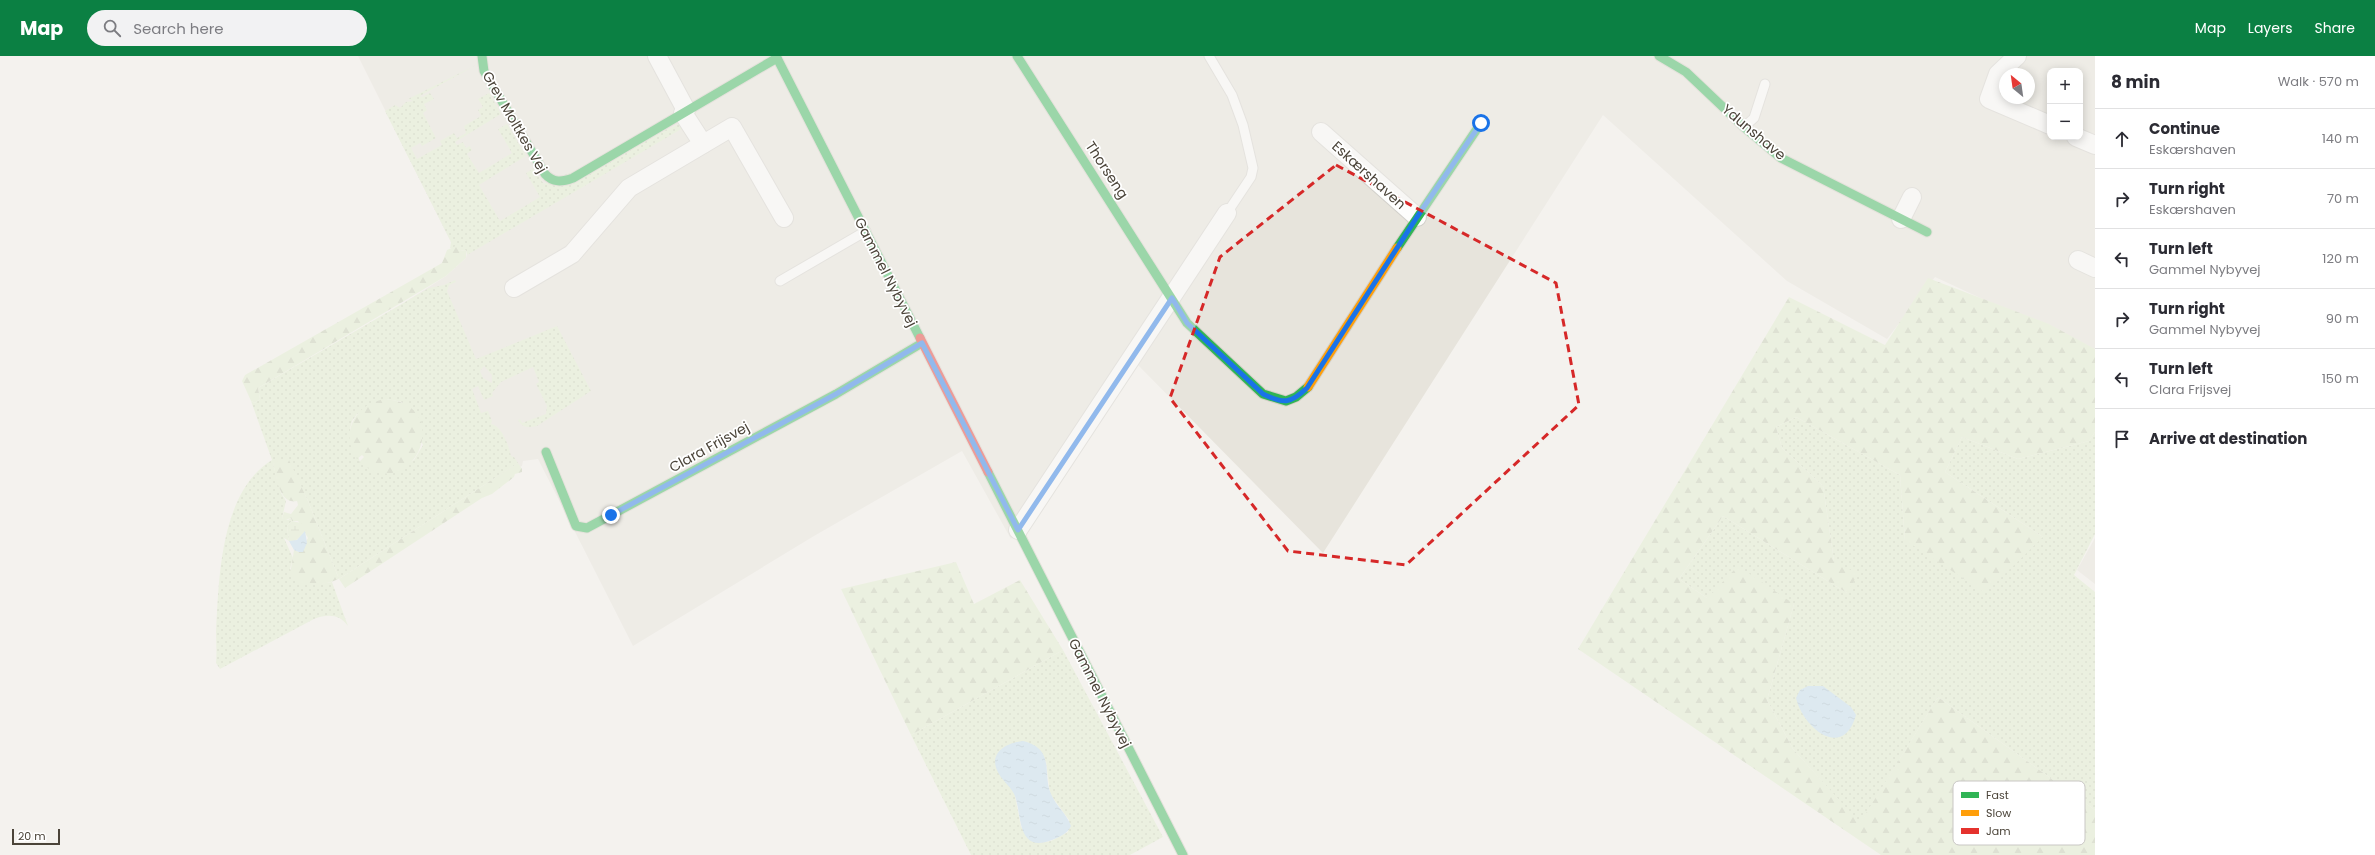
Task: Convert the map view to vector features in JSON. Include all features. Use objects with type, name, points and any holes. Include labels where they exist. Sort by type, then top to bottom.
[{"type":"street","name":"Grev Moltkes Vej","points":[[482,56],[484,72],[545,174],[555,182],[573,178],[777,57]]},
{"type":"street","points":[[657,56],[684,112],[703,144]]},
{"type":"street","name":"Thorseng","points":[[1017,56],[1172,298]]},
{"type":"street","name":"Ydunshave","points":[[1659,56],[1686,72],[1744,127],[1781,158],[1927,232]]},
{"type":"street","points":[[2017,56],[1998,74],[1989,99],[2047,124]]},
{"type":"street","name":"Gammel Nybyvej","points":[[777,57],[1183,855]]},
{"type":"street","name":"Eskærshaven","points":[[1172,298],[1187,323],[1263,394],[1279,401],[1294,400],[1307,388],[1417,217],[1481,123]]},
{"type":"street","points":[[514,288],[572,254],[629,188],[732,127],[784,218]]},
{"type":"street","name":"Eskærshaven","points":[[1321,132],[1417,217]]},
{"type":"street","points":[[2083,140],[2095,145]]},
{"type":"street","points":[[1901,219],[1912,197]]},
{"type":"street","points":[[1018,530],[1227,213]]},
{"type":"street","points":[[2078,260],[2095,268]]},
{"type":"street","name":"Clara Frijsvej","points":[[546,452],[576,526],[587,528],[836,394],[922,343]]},
{"type":"lane","points":[[1209,56],[1232,95],[1243,125],[1253,168],[1251,177],[1227,213]]},
{"type":"lane","points":[[1744,127],[1754,118],[1766,84]]},
{"type":"lane","points":[[780,281],[866,232]]},
{"type":"highlighted area","points":[[1336,165],[1556,283],[1579,405],[1406,565],[1288,551],[1170,398],[1220,257]]},
{"type":"shaded area","points":[[358,56],[2095,56],[2095,351],[1935,277],[1887,339],[1787,281],[1603,115],[1323,553],[1136,363],[1011,539],[962,451],[814,536],[633,646],[538,459],[523,461],[522,466],[483,485],[407,301],[446,276],[466,258],[466,250],[450,240]]},
{"type":"shaded area","points":[[2095,538],[2095,584],[2077,570]]},
{"type":"green space","points":[[476,65],[420,96],[422,97],[430,93],[434,99],[424,104],[427,110],[423,113],[436,138],[422,146],[420,143],[411,148],[417,159],[442,145],[440,141],[454,133],[457,138],[466,133],[464,126],[481,116],[478,110],[483,107],[478,99],[489,93],[501,114],[455,142],[457,145],[463,142],[466,148],[470,146],[472,150],[467,154],[479,173],[512,153],[498,129],[507,124],[526,156],[479,185],[500,221],[540,197],[526,173],[533,169],[544,184],[679,124],[683,128],[467,255],[466,250],[460,251],[457,248],[450,248],[451,242],[385,111],[395,105],[400,108],[406,102],[413,101],[408,99]]},
{"type":"green space","points":[[456,246],[460,251],[466,250],[466,258],[446,276],[258,388],[260,399],[255,403],[251,401],[242,381],[245,375],[442,263],[447,250]]},
{"type":"green space","points":[[1928,278],[2049,324],[2095,349],[2095,432],[2089,441],[2018,459],[1962,437],[1945,472],[2043,537],[1985,593],[1905,540],[1900,475],[1796,417],[1776,427],[1782,448],[1823,486],[1834,561],[1858,574],[1847,593],[1723,516],[1679,579],[1707,598],[1738,566],[1794,604],[1767,700],[1793,749],[1860,823],[1938,697],[2055,781],[1953,781],[1953,845],[2085,845],[2085,803],[2095,810],[2095,855],[1881,855],[1578,649],[1789,297],[1885,345]]},
{"type":"green space","points":[[455,280],[456,282],[449,285],[447,291],[476,359],[557,326],[591,391],[537,426],[529,427],[522,425],[518,420],[520,419],[522,423],[546,414],[547,406],[536,384],[539,382],[533,367],[501,382],[492,393],[493,396],[484,400],[478,386],[472,389],[481,413],[488,411],[492,421],[491,424],[502,432],[509,447],[511,456],[514,457],[518,463],[339,579],[308,501],[288,460],[273,464],[281,493],[286,501],[282,518],[288,520],[291,518],[292,521],[287,526],[289,541],[284,538],[293,558],[290,569],[300,579],[309,584],[332,582],[348,626],[341,619],[333,616],[324,616],[314,619],[220,669],[216,663],[216,632],[221,562],[226,538],[232,514],[242,493],[255,474],[272,460],[251,401],[255,403],[260,399],[258,388],[429,288],[444,285]],"holes":[[[484,366],[492,375],[492,383],[483,378],[480,371]],[[386,399],[402,402],[423,445],[414,460],[392,473],[375,471],[360,462],[350,429],[352,421],[357,414]]]},
{"type":"green space","points":[[386,399],[407,405],[419,418],[423,433],[419,450],[410,463],[396,472],[379,472],[359,462],[364,457],[362,455],[357,459],[352,449],[350,439],[350,429],[359,413],[366,406]]},
{"type":"green space","points":[[1796,417],[1900,475],[1905,540],[2043,537],[1945,472],[1962,437],[2018,459],[2089,441],[2095,432],[2095,534],[2074,575],[2095,592],[2095,810],[2085,803],[2085,781],[2055,781],[1938,697],[1860,824],[1793,749],[1767,700],[1794,604],[1707,598],[1679,579],[1723,516],[1847,593],[1834,561],[1823,486],[1782,448],[1776,427]]},
{"type":"green space","points":[[279,460],[289,460],[308,501],[339,579],[313,585],[300,582],[290,574],[294,550],[299,552],[308,538],[298,521],[292,521],[291,518],[285,520],[282,518],[284,512],[291,514],[298,505],[297,501],[286,499],[280,489],[273,464]]},
{"type":"green space","points":[[518,463],[522,469],[522,472],[515,474],[514,477],[492,494],[482,498],[345,588],[339,579]]},
{"type":"green space","points":[[292,521],[301,523],[305,531],[298,539],[289,541],[287,526]]},
{"type":"green space","points":[[956,562],[974,604],[1020,580],[1063,650],[911,735],[841,589]]},
{"type":"green space","points":[[1063,650],[1163,837],[1130,855],[971,855],[911,735]],"holes":[[[1046,761],[1050,794],[1069,820],[1068,832],[1051,841],[1039,843],[1021,827],[1015,796]]]},
{"type":"water","points":[[305,531],[307,543],[303,552],[294,550],[289,541],[297,540]]},
{"type":"water","points":[[1808,686],[1823,686],[1851,707],[1856,715],[1850,729],[1842,736],[1833,738],[1824,735],[1806,720],[1796,698],[1800,690]]},
{"type":"water","points":[[1023,741],[1040,750],[1044,756],[1051,794],[1071,826],[1066,833],[1061,836],[1041,843],[1032,842],[1027,838],[1023,831],[1015,796],[999,774],[996,767],[995,761],[997,755],[1004,747]]},
{"type":"traffic: fast","points":[[482,56],[484,71],[545,174],[551,179],[558,181],[573,178],[777,58]]},
{"type":"traffic: fast","points":[[776,56],[920,338]]},
{"type":"traffic: fast","points":[[1017,56],[1187,323],[1263,394],[1286,401],[1296,397],[1308,387]]},
{"type":"traffic: fast","points":[[1659,56],[1686,72],[1744,127],[1781,158],[1927,232]]},
{"type":"traffic: fast","points":[[1397,248],[1481,123]]},
{"type":"traffic: fast","points":[[546,452],[576,526],[587,528],[836,394],[922,343]]},
{"type":"traffic: fast","points":[[988,472],[1183,855]]},
{"type":"traffic: slow","points":[[1308,387],[1397,248]]},
{"type":"traffic: jam","points":[[920,338],[988,472]]},
{"type":"route","points":[[611,515],[713,462],[761,434],[836,394],[922,343],[1018,530],[1172,298],[1187,323],[1263,394],[1279,401],[1294,400],[1307,388],[1417,217],[1481,123]]}]
